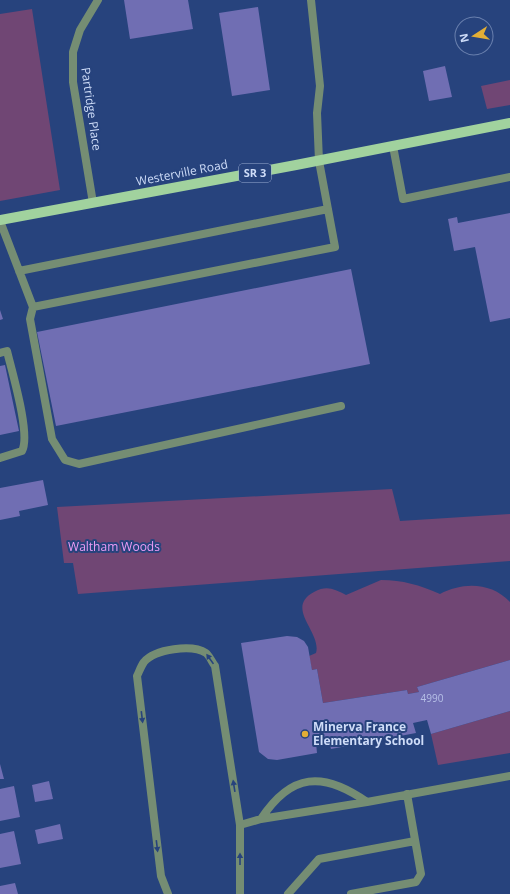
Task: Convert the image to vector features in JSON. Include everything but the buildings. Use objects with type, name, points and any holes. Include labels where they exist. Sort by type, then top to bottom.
[{"type":"main road","name":"Westerville Road","points":[[0,221],[319,161],[510,123]]},
{"type":"street","name":"Partridge Place","points":[[93,203],[73,82],[73,52],[80,30],[98,0]]},
{"type":"street","points":[[33,307],[335,247],[319,161],[317,113],[320,86],[311,0]]},
{"type":"street","points":[[393,146],[403,199],[510,177]]},
{"type":"street","points":[[19,271],[328,209]]},
{"type":"street","points":[[0,221],[33,307],[30,319],[52,439],[64,460],[79,464],[341,406]]},
{"type":"street","points":[[0,352],[7,351],[25,430],[25,446],[22,451],[0,458]]},
{"type":"street","points":[[168,894],[161,876],[137,676],[145,662],[154,655],[170,650],[194,648],[207,653],[215,666],[240,825],[240,894]]},
{"type":"street","points":[[240,825],[261,819],[367,802],[510,776]]},
{"type":"street","points":[[261,819],[272,802],[283,792],[293,786],[306,782],[321,781],[334,784],[345,788],[367,802]]},
{"type":"street","points":[[351,894],[416,882],[421,874],[407,794]]},
{"type":"street","points":[[288,894],[319,859],[415,842]]},
{"type":"green space","points":[[32,9],[60,190],[0,201],[0,14]]},
{"type":"green space","points":[[510,80],[510,105],[487,109],[481,86]]},
{"type":"green space","name":"Waltham Woods","points":[[392,489],[400,521],[510,514],[510,561],[78,594],[73,563],[64,563],[57,507]]},
{"type":"green space","points":[[381,580],[411,584],[440,594],[458,587],[476,586],[486,588],[502,595],[510,602],[510,660],[417,687],[419,692],[408,694],[407,690],[323,703],[317,669],[312,670],[309,656],[316,653],[316,645],[303,613],[302,605],[306,598],[319,590],[327,588],[346,595]]},
{"type":"green space","points":[[510,711],[510,753],[438,765],[431,734]]},
{"type":"place","name":"Minerva France Elementary School","points":[[305,734]]}]
